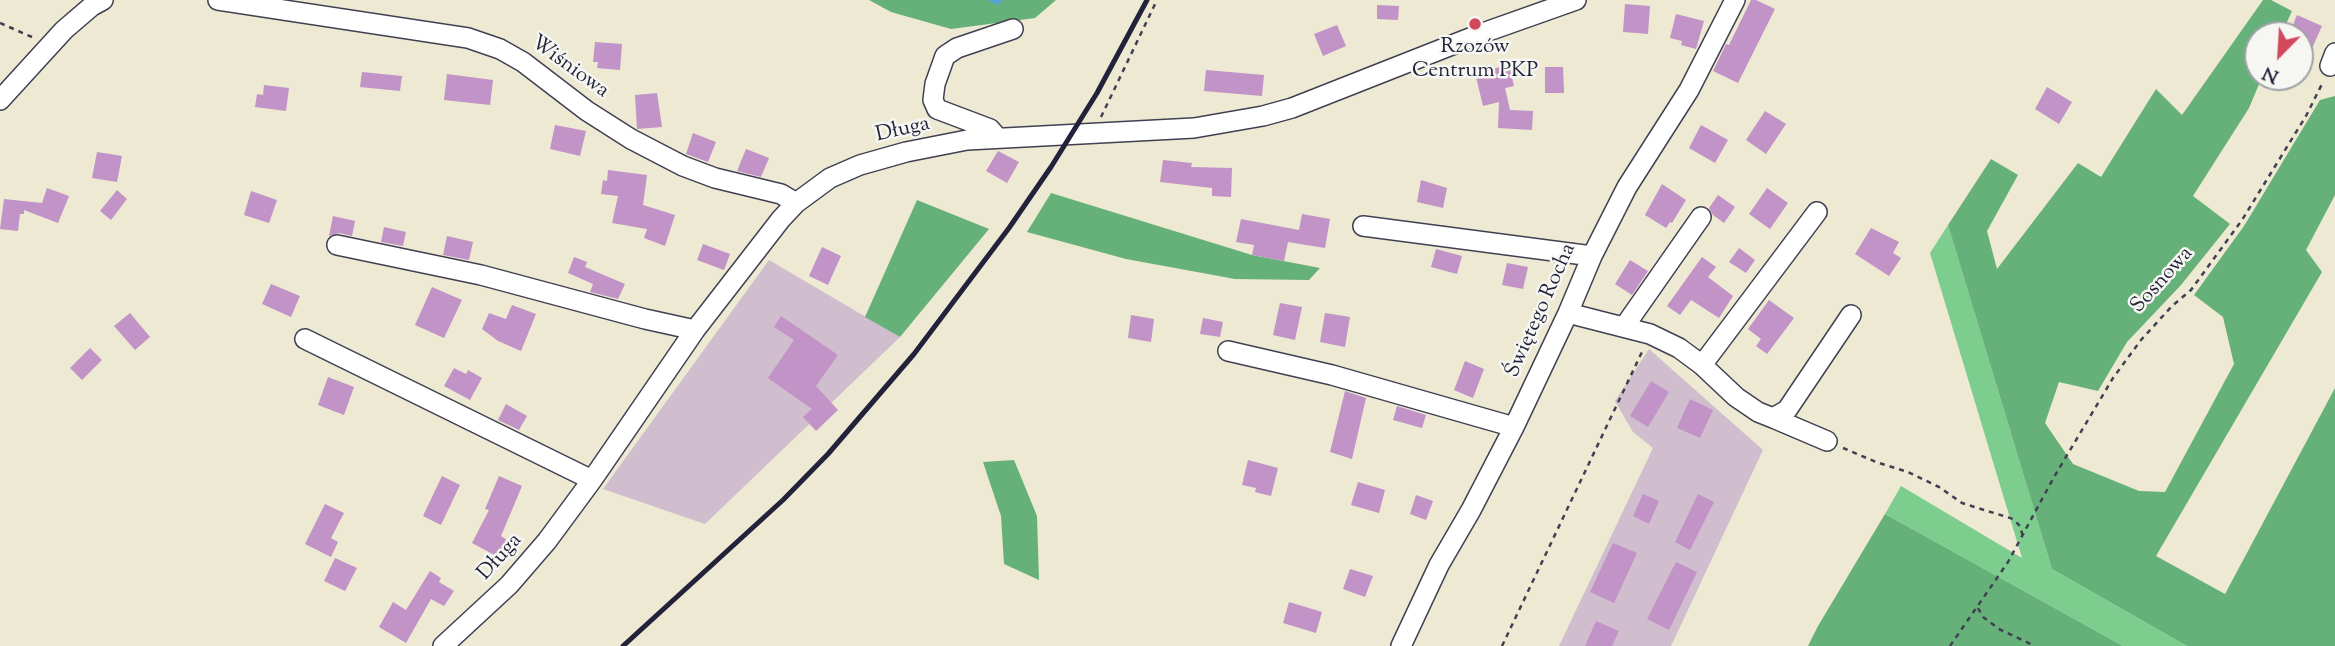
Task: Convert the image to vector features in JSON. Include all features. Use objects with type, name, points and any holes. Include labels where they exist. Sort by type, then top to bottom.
[{"type":"street","points":[[0,100],[73,22],[103,0]]},
{"type":"street","name":"Wiśniowa","points":[[218,0],[468,38],[500,49],[523,62],[587,111],[683,166],[715,178],[781,194],[796,203]]},
{"type":"street","name":"Długa","points":[[443,646],[509,585],[547,541],[695,330],[796,203],[830,178],[860,164],[967,140],[1194,128],[1262,116],[1324,96],[1480,34],[1576,0]]},
{"type":"street","name":"Świętego Rocha","points":[[1401,646],[1439,565],[1514,427],[1592,256],[1642,162],[1689,90],[1735,0]]},
{"type":"street","points":[[998,138],[990,129],[937,109],[933,100],[935,84],[945,56],[957,48],[1013,29]]},
{"type":"street","points":[[1702,365],[1817,212]]},
{"type":"street","points":[[1624,327],[1701,217]]},
{"type":"street","points":[[1363,226],[1592,256]]},
{"type":"street","points":[[337,245],[481,275],[645,320],[695,330]]},
{"type":"street","points":[[1568,313],[1650,334],[1679,348],[1702,365],[1736,397],[1758,412],[1827,441]]},
{"type":"street","points":[[1773,418],[1787,410],[1851,315]]},
{"type":"street","points":[[305,339],[592,480]]},
{"type":"street","points":[[1228,351],[1332,375],[1514,427]]},
{"type":"path","points":[[1101,133],[1101,113],[1157,0]]},
{"type":"path","points":[[0,23],[50,46]]},
{"type":"path","name":"Sosnowa","points":[[1950,646],[2023,537],[2054,477],[2113,378],[2141,340],[2172,306],[2191,290],[2242,220],[2306,117],[2333,60]]},
{"type":"path","points":[[1502,646],[1650,334]]},
{"type":"path","points":[[1827,441],[1908,472],[1939,487],[1962,503],[2013,519],[2020,526],[2023,537]]},
{"type":"path","points":[[1977,607],[1983,617],[1999,629],[2035,646]]},
{"type":"shaded area","points":[[769,260],[900,337],[705,524],[603,489]]},
{"type":"shaded area","points":[[1649,349],[1763,450],[1671,646],[1559,646],[1653,448],[1633,432],[1615,401]]},
{"type":"green space","points":[[869,0],[1056,0],[1035,18],[951,29],[891,12]]},
{"type":"green space","points":[[2263,0],[2271,0],[2292,11],[2287,21],[2248,21]]},
{"type":"green space","points":[[2244,27],[2244,91],[2256,91],[2249,108],[2193,196],[2230,224],[2181,285],[2127,342],[2098,391],[2059,382],[2045,423],[2073,464],[2139,491],[2165,492],[2234,364],[2223,317],[2194,295],[2244,226],[2320,100],[2335,96],[2335,195],[2306,250],[2322,272],[2156,556],[2225,594],[2335,388],[2335,646],[2187,646],[2052,569],[1948,225],[1991,159],[2018,175],[1987,231],[1997,269],[2078,163],[2101,177],[2156,89],[2182,115]]},
{"type":"green space","points":[[1051,193],[1252,255],[1320,268],[1309,280],[1235,279],[1126,259],[1027,232]]},
{"type":"green space","points":[[917,200],[989,229],[900,337],[865,317]]},
{"type":"green space","points":[[1948,225],[2052,569],[2187,646],[2123,646],[1885,514],[1901,486],[2022,558],[1930,253]]},
{"type":"green space","points":[[1014,460],[1037,516],[1039,580],[1004,564],[1001,516],[983,462]]},
{"type":"green space","points":[[1885,514],[2123,646],[1808,646]]},
{"type":"building","points":[[1751,0],[1775,9],[1738,83],[1713,71]]},
{"type":"building","points":[[1625,4],[1650,6],[1648,34],[1623,32]]},
{"type":"building","points":[[1377,5],[1399,6],[1398,20],[1377,19]]},
{"type":"building","points":[[1676,14],[1704,21],[1696,49],[1681,45],[1682,41],[1670,38]]},
{"type":"building","points":[[2297,15],[2311,21],[2295,21]]},
{"type":"building","points":[[2314,22],[2322,26],[2314,44]]},
{"type":"building","points":[[1337,25],[1346,46],[1323,56],[1314,34]]},
{"type":"building","points":[[595,42],[622,44],[620,70],[597,68],[598,62],[593,62]]},
{"type":"building","points":[[1509,65],[1514,86],[1505,88],[1510,110],[1533,111],[1532,130],[1498,128],[1499,102],[1483,106],[1475,73]]},
{"type":"building","points":[[1545,67],[1563,67],[1564,93],[1545,93]]},
{"type":"building","points":[[1206,70],[1264,75],[1262,96],[1204,91]]},
{"type":"building","points":[[362,72],[402,76],[400,91],[360,87]]},
{"type":"building","points":[[447,74],[493,80],[490,105],[444,100]]},
{"type":"building","points":[[264,85],[289,88],[286,111],[255,107],[257,94],[263,95]]},
{"type":"building","points":[[2047,87],[2072,102],[2059,124],[2035,109]]},
{"type":"building","points":[[657,93],[662,127],[637,129],[635,95]]},
{"type":"building","points":[[1765,111],[1786,124],[1766,154],[1746,140]]},
{"type":"building","points":[[555,125],[586,131],[580,156],[550,149]]},
{"type":"building","points":[[1701,125],[1728,140],[1715,163],[1689,148]]},
{"type":"building","points":[[693,133],[716,142],[708,162],[686,154]]},
{"type":"building","points":[[746,149],[769,158],[761,177],[737,171]]},
{"type":"building","points":[[998,151],[1019,162],[1007,183],[986,171]]},
{"type":"building","points":[[97,152],[122,156],[117,182],[92,178]]},
{"type":"building","points":[[1163,160],[1192,163],[1191,167],[1232,168],[1231,197],[1212,196],[1212,188],[1160,182]]},
{"type":"building","points":[[608,170],[647,175],[643,205],[675,215],[665,246],[644,238],[647,229],[612,223],[618,196],[601,194],[603,180],[607,181]]},
{"type":"building","points":[[1421,180],[1447,188],[1443,208],[1417,202]]},
{"type":"building","points":[[1662,184],[1686,200],[1666,228],[1645,215]]},
{"type":"building","points":[[47,188],[69,196],[58,223],[24,210],[24,214],[20,214],[18,231],[0,229],[4,199],[42,203]]},
{"type":"building","points":[[1767,188],[1788,203],[1770,229],[1749,214]]},
{"type":"building","points":[[117,190],[127,199],[111,220],[100,211]]},
{"type":"building","points":[[251,191],[277,200],[269,223],[244,215]]},
{"type":"building","points":[[1718,195],[1735,207],[1724,223],[1713,215],[1709,208]]},
{"type":"building","points":[[1302,214],[1330,219],[1325,248],[1288,242],[1284,261],[1252,255],[1254,245],[1236,242],[1241,219],[1299,230]]},
{"type":"building","points":[[333,216],[355,221],[352,236],[339,233],[329,236]]},
{"type":"building","points":[[384,227],[406,232],[403,246],[381,242]]},
{"type":"building","points":[[1871,228],[1899,242],[1893,253],[1901,258],[1889,276],[1855,254]]},
{"type":"building","points":[[447,236],[473,242],[469,260],[443,255]]},
{"type":"building","points":[[703,244],[730,254],[724,270],[697,260]]},
{"type":"building","points":[[822,247],[841,256],[828,285],[809,276]]},
{"type":"building","points":[[1739,248],[1755,260],[1746,273],[1729,262]]},
{"type":"building","points":[[1436,249],[1462,256],[1457,274],[1431,267]]},
{"type":"building","points":[[574,257],[587,262],[585,267],[625,284],[618,299],[590,292],[593,284],[568,273]]},
{"type":"building","points":[[1702,257],[1716,267],[1708,277],[1733,296],[1719,318],[1691,300],[1680,315],[1667,306]]},
{"type":"building","points":[[1630,260],[1648,271],[1632,295],[1615,284]]},
{"type":"building","points":[[1507,263],[1528,267],[1523,289],[1502,285]]},
{"type":"building","points":[[271,284],[300,296],[291,317],[262,304]]},
{"type":"building","points":[[432,287],[462,300],[444,338],[415,325]]},
{"type":"building","points":[[1769,300],[1794,318],[1767,354],[1756,346],[1761,339],[1748,329]]},
{"type":"building","points":[[1280,303],[1302,307],[1295,340],[1273,335]]},
{"type":"building","points":[[512,305],[536,314],[521,351],[498,341],[482,329],[489,313],[506,319]]},
{"type":"building","points":[[130,313],[150,337],[135,350],[114,326]]},
{"type":"building","points":[[1325,313],[1350,317],[1345,347],[1320,342]]},
{"type":"building","points":[[1131,315],[1154,319],[1151,342],[1128,338]]},
{"type":"building","points":[[781,316],[838,355],[816,386],[838,410],[816,431],[803,417],[812,409],[768,378],[794,340],[774,327]]},
{"type":"building","points":[[1203,318],[1223,322],[1220,337],[1200,334]]},
{"type":"building","points":[[90,348],[102,360],[82,380],[70,368]]},
{"type":"building","points":[[1465,361],[1484,369],[1473,398],[1454,390]]},
{"type":"building","points":[[454,368],[466,374],[468,370],[482,378],[470,400],[444,386]]},
{"type":"building","points":[[328,377],[354,387],[344,415],[318,405]]},
{"type":"building","points":[[1651,381],[1669,392],[1648,427],[1630,416]]},
{"type":"building","points":[[1345,391],[1366,398],[1352,459],[1330,452]]},
{"type":"building","points":[[1690,399],[1713,410],[1700,438],[1677,428]]},
{"type":"building","points":[[506,404],[527,416],[519,430],[498,420]]},
{"type":"building","points":[[1397,406],[1426,415],[1422,428],[1393,420]]},
{"type":"building","points":[[1248,460],[1278,468],[1271,496],[1255,492],[1256,488],[1242,485]]},
{"type":"building","points":[[442,476],[460,485],[441,525],[423,516]]},
{"type":"building","points":[[499,476],[522,486],[501,536],[507,540],[498,557],[472,543],[489,510],[485,509]]},
{"type":"building","points":[[1358,482],[1385,490],[1379,513],[1351,505]]},
{"type":"building","points":[[1643,494],[1659,501],[1649,524],[1633,516]]},
{"type":"building","points":[[1698,494],[1714,502],[1690,550],[1675,542]]},
{"type":"building","points":[[1416,495],[1433,501],[1426,520],[1410,514]]},
{"type":"building","points":[[325,504],[344,513],[331,538],[338,542],[331,557],[305,544]]},
{"type":"building","points":[[1613,543],[1637,553],[1614,603],[1590,592]]},
{"type":"building","points":[[335,558],[357,568],[345,591],[324,581]]},
{"type":"building","points":[[1676,562],[1697,572],[1669,630],[1647,619]]},
{"type":"building","points":[[1350,569],[1373,576],[1365,597],[1343,589]]},
{"type":"building","points":[[430,571],[441,578],[439,582],[454,591],[444,606],[431,599],[406,643],[379,627],[393,602],[406,610]]},
{"type":"building","points":[[1289,602],[1322,612],[1316,633],[1283,623]]},
{"type":"building","points":[[1596,621],[1619,631],[1612,646],[1585,646]]},
{"type":"waterway","points":[[992,0],[1000,0]]},
{"type":"railway","points":[[623,646],[783,500],[828,454],[914,354],[1009,228],[1051,167],[1097,93],[1147,0]]},
{"type":"place","name":"Rzozów Centrum PKP","points":[[1475,24]]}]
